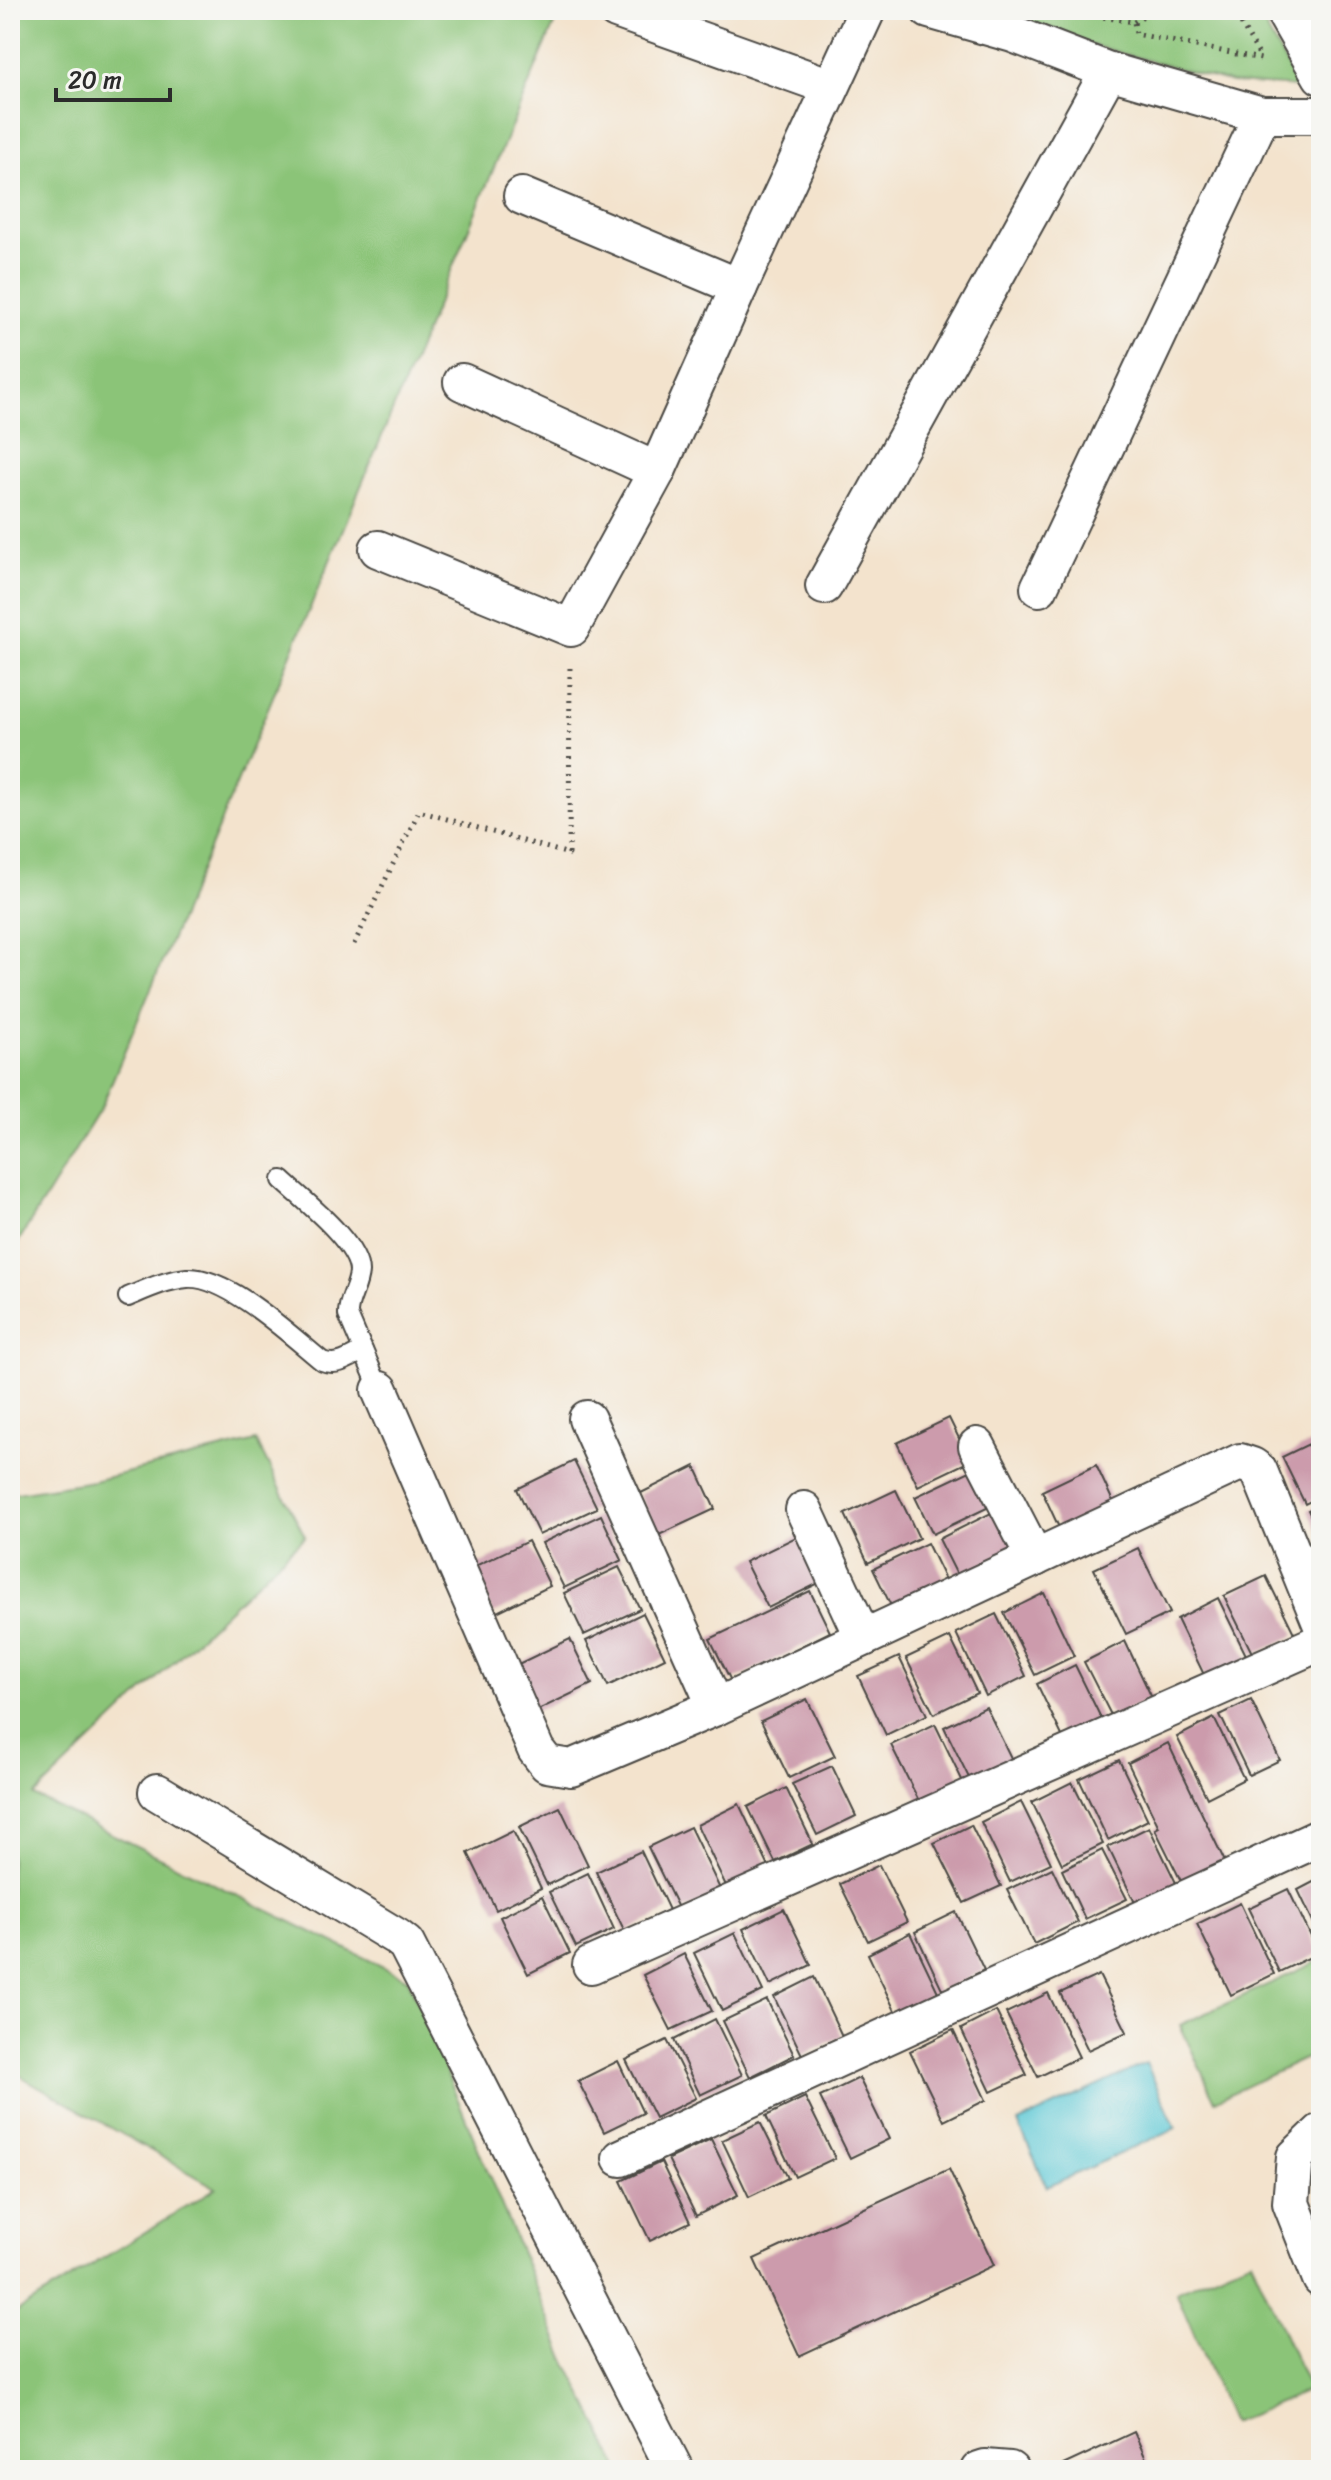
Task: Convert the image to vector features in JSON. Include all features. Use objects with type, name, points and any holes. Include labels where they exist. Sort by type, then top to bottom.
[{"type":"street","points":[[616,10],[831,87]]},
{"type":"street","points":[[378,549],[571,628],[657,471],[867,10]]},
{"type":"street","points":[[929,10],[1013,22],[1109,71],[1262,115],[1321,115]]},
{"type":"street","points":[[1283,10],[1321,76]]},
{"type":"street","points":[[824,586],[1109,71]]},
{"type":"street","points":[[1039,588],[1262,115]]},
{"type":"street","points":[[522,196],[739,287]]},
{"type":"street","points":[[462,382],[657,471]]},
{"type":"street","points":[[380,1390],[536,1750],[547,1764],[571,1768],[716,1707],[1240,1462],[1259,1471],[1321,1623]]},
{"type":"street","points":[[587,1419],[716,1707]]},
{"type":"street","points":[[977,1446],[1035,1558]]},
{"type":"street","points":[[804,1510],[863,1638]]},
{"type":"street","points":[[591,1965],[1321,1642]]},
{"type":"street","points":[[157,1792],[406,1944],[675,2470]]},
{"type":"street","points":[[621,2158],[1321,1837]]},
{"type":"street","points":[[1321,2132],[1295,2157],[1291,2203],[1321,2279]]},
{"type":"street","points":[[979,2470],[1010,2470]]},
{"type":"lane","points":[[282,1180],[344,1240],[358,1262],[359,1276],[347,1308],[348,1315],[380,1390]]},
{"type":"lane","points":[[128,1297],[164,1282],[189,1278],[215,1282],[274,1321],[322,1361],[340,1363],[363,1351]]},
{"type":"path","points":[[1060,10],[1134,22],[1143,16],[1141,10]]},
{"type":"path","points":[[1134,22],[1136,34],[1261,59],[1233,10]]},
{"type":"path","points":[[354,944],[419,811],[569,854],[571,628]]},
{"type":"green space","points":[[10,10],[560,10],[101,1108],[10,1255]]},
{"type":"green space","points":[[1033,10],[1256,10],[1299,87],[1232,83],[1032,29]]},
{"type":"green space","points":[[256,1441],[305,1536],[34,1796],[408,1979],[566,2361],[620,2470],[10,2470],[10,2316],[216,2188],[10,2070],[10,1494],[93,1481]]},
{"type":"green space","points":[[1321,1960],[1321,2051],[1215,2101],[1180,2025]]},
{"type":"green space","points":[[1251,2259],[1309,2390],[1232,2423],[1176,2292]]},
{"type":"water","points":[[1146,2063],[1176,2128],[1047,2187],[1018,2123]]},
{"type":"building","points":[[949,1418],[970,1461],[918,1486],[897,1443]]},
{"type":"building","points":[[1321,1438],[1321,1496],[1305,1504],[1282,1457]]},
{"type":"building","points":[[574,1461],[597,1508],[539,1535],[517,1489]]},
{"type":"building","points":[[1096,1465],[1116,1508],[1062,1534],[1042,1491]]},
{"type":"building","points":[[695,1466],[715,1509],[659,1535],[639,1494]]},
{"type":"building","points":[[974,1469],[991,1506],[933,1534],[915,1497]]},
{"type":"building","points":[[896,1490],[919,1538],[868,1563],[845,1514]]},
{"type":"building","points":[[1321,1504],[1321,1537],[1308,1510]]},
{"type":"building","points":[[997,1510],[1017,1551],[959,1579],[939,1539]]},
{"type":"building","points":[[601,1515],[622,1560],[564,1588],[542,1543]]},
{"type":"building","points":[[798,1536],[821,1582],[768,1608],[745,1562]]},
{"type":"building","points":[[528,1541],[550,1586],[493,1614],[471,1568]]},
{"type":"building","points":[[927,1543],[948,1586],[894,1612],[873,1569]]},
{"type":"building","points":[[1138,1548],[1170,1613],[1126,1634],[1094,1569]]},
{"type":"building","points":[[619,1567],[640,1609],[584,1635],[564,1593]]},
{"type":"building","points":[[1266,1576],[1295,1635],[1253,1655],[1224,1596]]},
{"type":"building","points":[[810,1591],[830,1632],[731,1681],[710,1639]]},
{"type":"building","points":[[1044,1593],[1074,1656],[1035,1675],[1004,1613]]},
{"type":"building","points":[[1218,1598],[1248,1659],[1206,1679],[1177,1619]]},
{"type":"building","points":[[643,1613],[665,1658],[608,1686],[586,1641]]},
{"type":"building","points":[[996,1614],[1026,1676],[986,1696],[956,1633]]},
{"type":"building","points":[[950,1637],[977,1693],[934,1714],[906,1658]]},
{"type":"building","points":[[570,1639],[592,1684],[534,1712],[512,1667]]},
{"type":"building","points":[[1125,1641],[1152,1698],[1112,1717],[1084,1662]]},
{"type":"building","points":[[899,1657],[927,1715],[886,1735],[858,1676]]},
{"type":"building","points":[[1075,1665],[1103,1722],[1064,1740],[1037,1684]]},
{"type":"building","points":[[807,1699],[835,1756],[789,1778],[761,1721]]},
{"type":"building","points":[[1251,1700],[1280,1760],[1249,1775],[1220,1715]]},
{"type":"building","points":[[986,1707],[1014,1764],[972,1784],[944,1727]]},
{"type":"building","points":[[1214,1718],[1244,1779],[1207,1798],[1177,1737]]},
{"type":"building","points":[[935,1724],[965,1786],[922,1807],[891,1745]]},
{"type":"building","points":[[1168,1743],[1228,1868],[1185,1889],[1155,1829],[1159,1827],[1128,1763]]},
{"type":"building","points":[[1119,1760],[1148,1820],[1108,1840],[1079,1779]]},
{"type":"building","points":[[832,1766],[856,1816],[817,1835],[792,1784]]},
{"type":"building","points":[[1072,1782],[1103,1844],[1062,1864],[1032,1802]]},
{"type":"building","points":[[786,1788],[813,1844],[775,1862],[748,1807]]},
{"type":"building","points":[[1021,1802],[1051,1863],[1010,1882],[981,1822]]},
{"type":"building","points":[[739,1804],[770,1869],[728,1890],[697,1825]]},
{"type":"building","points":[[560,1807],[588,1865],[547,1885],[519,1827]]},
{"type":"building","points":[[971,1825],[1001,1886],[964,1903],[934,1843]]},
{"type":"building","points":[[690,1827],[722,1893],[680,1912],[648,1847]]},
{"type":"building","points":[[1149,1827],[1179,1889],[1138,1909],[1108,1847]]},
{"type":"building","points":[[513,1831],[541,1888],[496,1910],[468,1853]]},
{"type":"building","points":[[1102,1850],[1127,1899],[1085,1919],[1062,1870]]},
{"type":"building","points":[[641,1851],[669,1910],[625,1932],[596,1872]]},
{"type":"building","points":[[879,1865],[907,1922],[868,1941],[840,1884]]},
{"type":"building","points":[[1052,1868],[1078,1922],[1034,1944],[1007,1890]]},
{"type":"building","points":[[588,1873],[614,1929],[576,1947],[549,1892]]},
{"type":"building","points":[[1321,1878],[1321,1938],[1298,1890]]},
{"type":"building","points":[[1288,1889],[1319,1953],[1279,1972],[1248,1908]]},
{"type":"building","points":[[542,1896],[570,1953],[528,1974],[500,1917]]},
{"type":"building","points":[[1240,1903],[1274,1974],[1231,1995],[1197,1924]]},
{"type":"building","points":[[784,1909],[811,1965],[770,1985],[743,1929]]},
{"type":"building","points":[[956,1912],[984,1970],[943,1991],[915,1932]]},
{"type":"building","points":[[735,1933],[763,1991],[722,2011],[694,1953]]},
{"type":"building","points":[[910,1933],[938,1992],[896,2013],[868,1954]]},
{"type":"building","points":[[684,1954],[712,2011],[671,2030],[643,1975]]},
{"type":"building","points":[[1099,1975],[1127,2032],[1088,2050],[1060,1993]]},
{"type":"building","points":[[814,1977],[842,2036],[802,2055],[774,1997]]},
{"type":"building","points":[[1048,1993],[1079,2057],[1038,2077],[1006,2013]]},
{"type":"building","points":[[767,2000],[794,2055],[750,2077],[723,2021]]},
{"type":"building","points":[[996,2011],[1027,2075],[991,2092],[961,2029]]},
{"type":"building","points":[[715,2019],[742,2075],[700,2095],[674,2040]]},
{"type":"building","points":[[953,2030],[986,2100],[944,2121],[910,2051]]},
{"type":"building","points":[[667,2040],[696,2098],[655,2118],[626,2060]]},
{"type":"building","points":[[618,2061],[643,2113],[604,2132],[578,2081]]},
{"type":"building","points":[[859,2078],[889,2139],[850,2158],[820,2097]]},
{"type":"building","points":[[805,2097],[835,2158],[795,2177],[766,2116]]},
{"type":"building","points":[[760,2122],[788,2178],[749,2197],[722,2140]]},
{"type":"building","points":[[711,2139],[738,2195],[696,2216],[668,2159]]},
{"type":"building","points":[[661,2162],[690,2222],[650,2241],[621,2181]]},
{"type":"building","points":[[949,2169],[994,2265],[799,2356],[754,2259]]},
{"type":"building","points":[[1134,2432],[1151,2470],[1065,2470],[1063,2465]]}]
